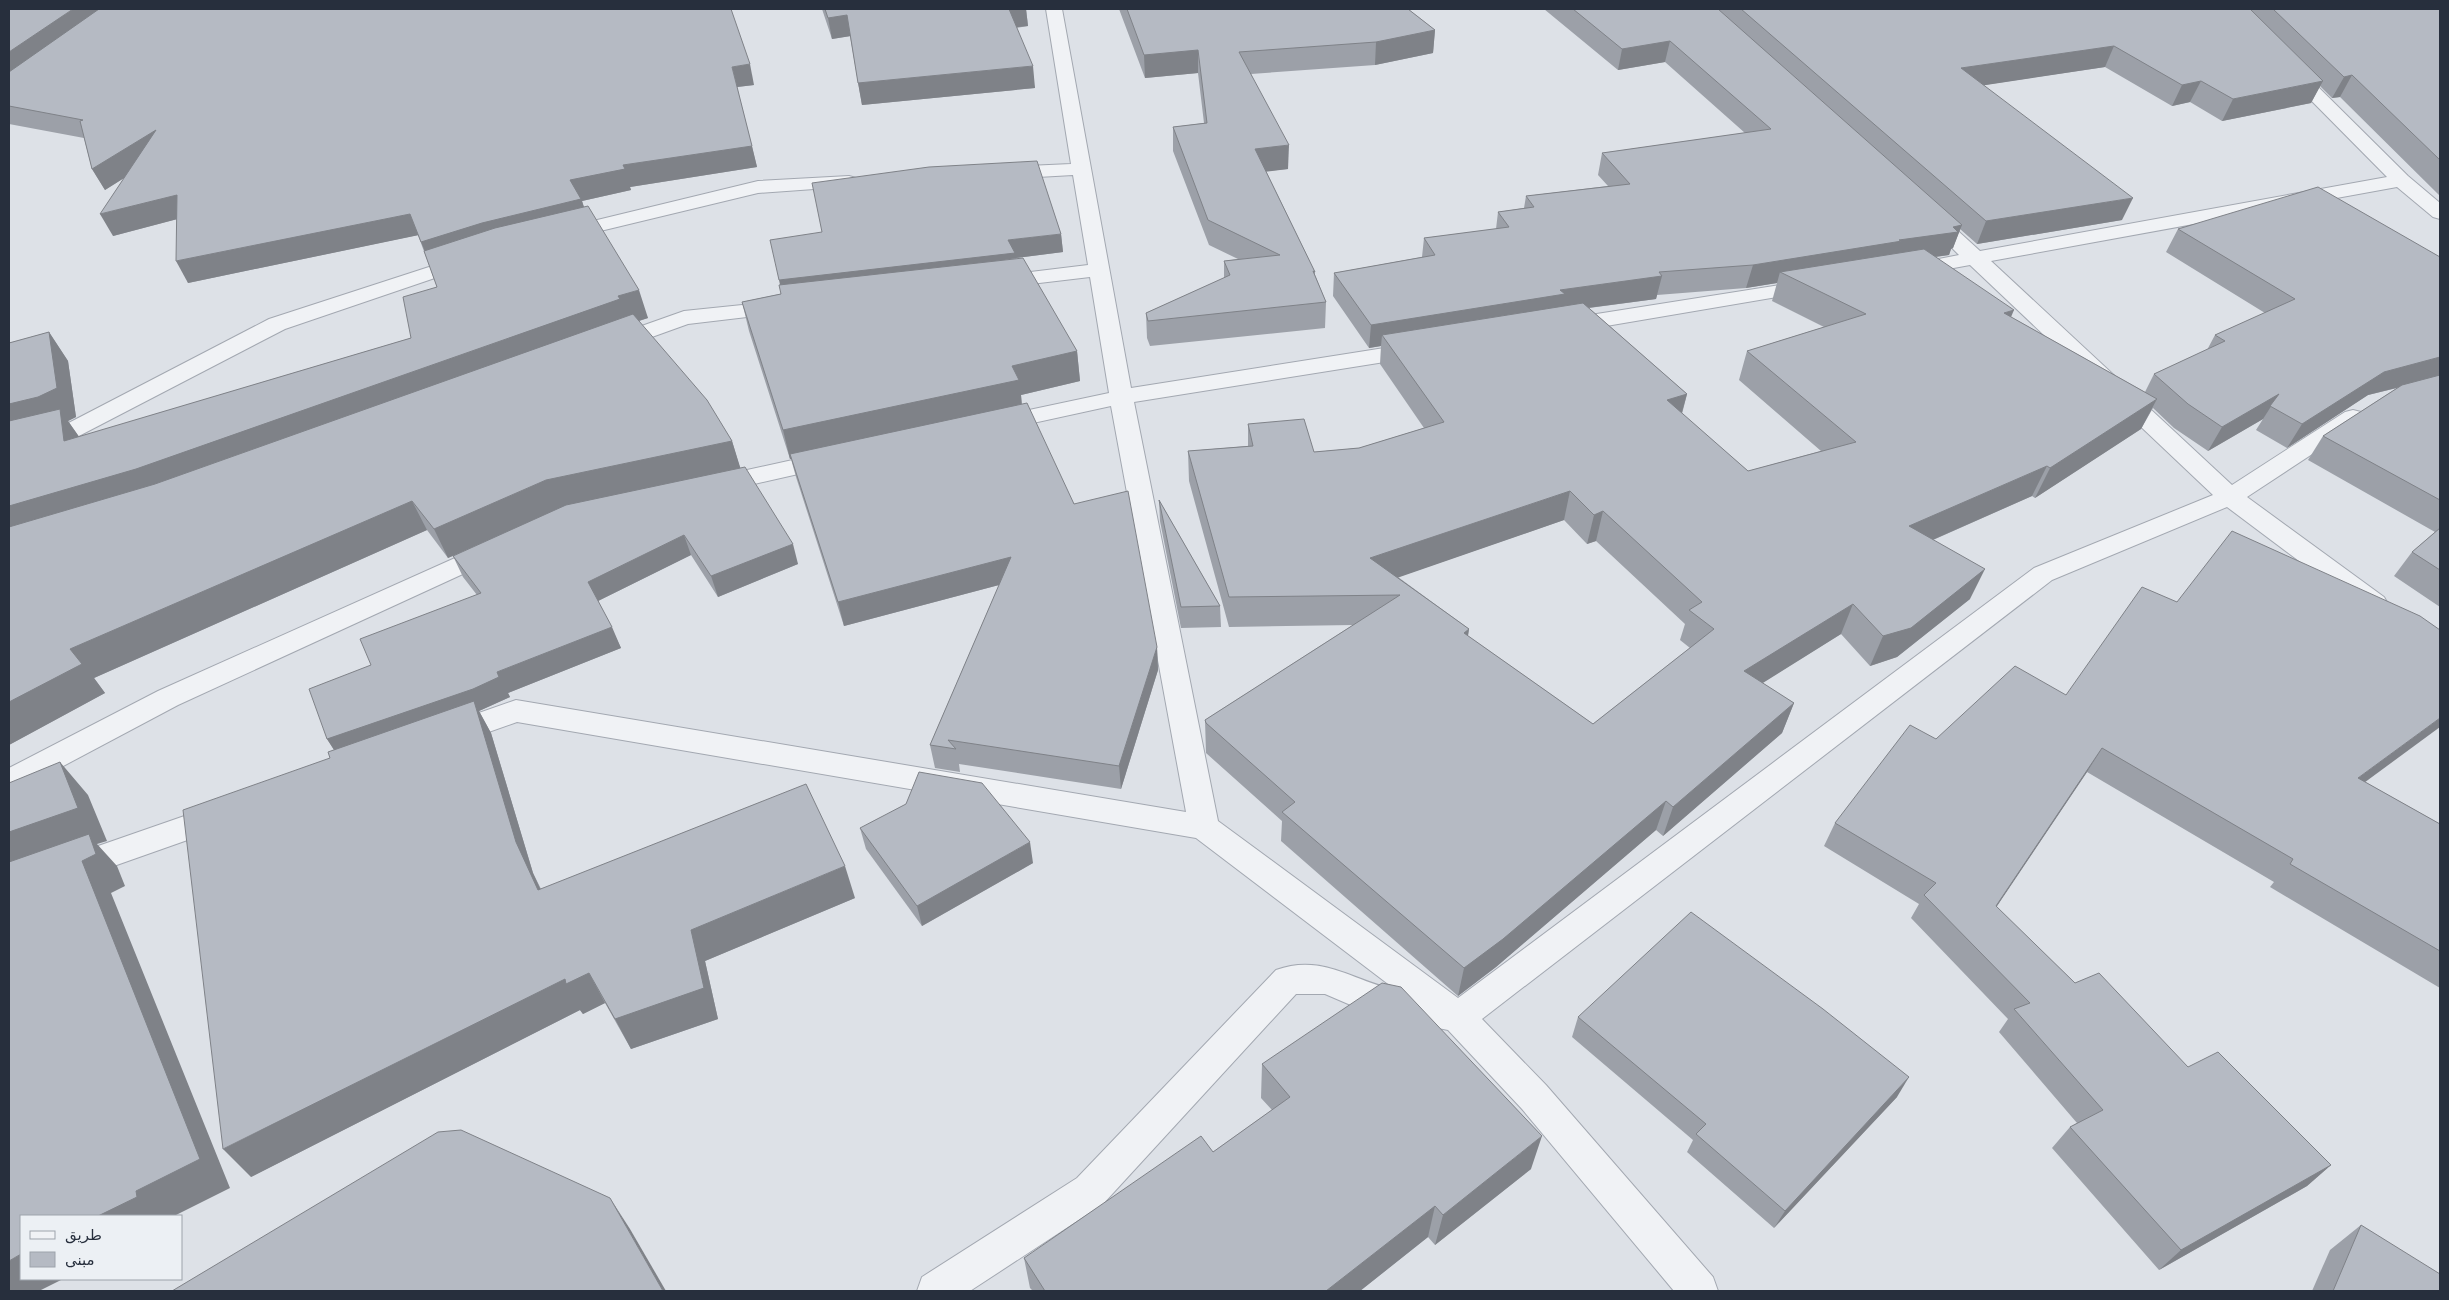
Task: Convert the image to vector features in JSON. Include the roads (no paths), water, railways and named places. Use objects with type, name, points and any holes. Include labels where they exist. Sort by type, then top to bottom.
[{"type":"street","points":[[1054,9],[1121,397],[1204,827]]},
{"type":"street","points":[[2278,57],[2401,180],[2440,213]]},
{"type":"street","points":[[984,174],[1082,169]]},
{"type":"street","points":[[1890,274],[2401,180]]},
{"type":"street","points":[[546,238],[758,187],[866,181]]},
{"type":"street","points":[[1913,200],[1979,259],[2230,497],[2394,618]]},
{"type":"street","points":[[9,447],[67,433],[277,324],[489,253]]},
{"type":"street","points":[[980,284],[1099,270]]},
{"type":"street","points":[[1545,329],[1831,283]]},
{"type":"street","points":[[590,352],[684,318],[802,304]]},
{"type":"street","points":[[975,429],[1121,397],[1437,346]]},
{"type":"street","points":[[936,1291],[1090,1191],[1288,980],[1327,980],[1374,1000],[1458,1017],[2043,574],[2230,497],[2377,402]]},
{"type":"street","points":[[693,489],[849,456]]},
{"type":"street","points":[[9,781],[168,698],[512,541]]},
{"type":"street","points":[[422,744],[516,711],[1204,827],[1458,1017],[1534,1097],[1699,1291]]},
{"type":"street","points":[[9,890],[244,808]]}]
